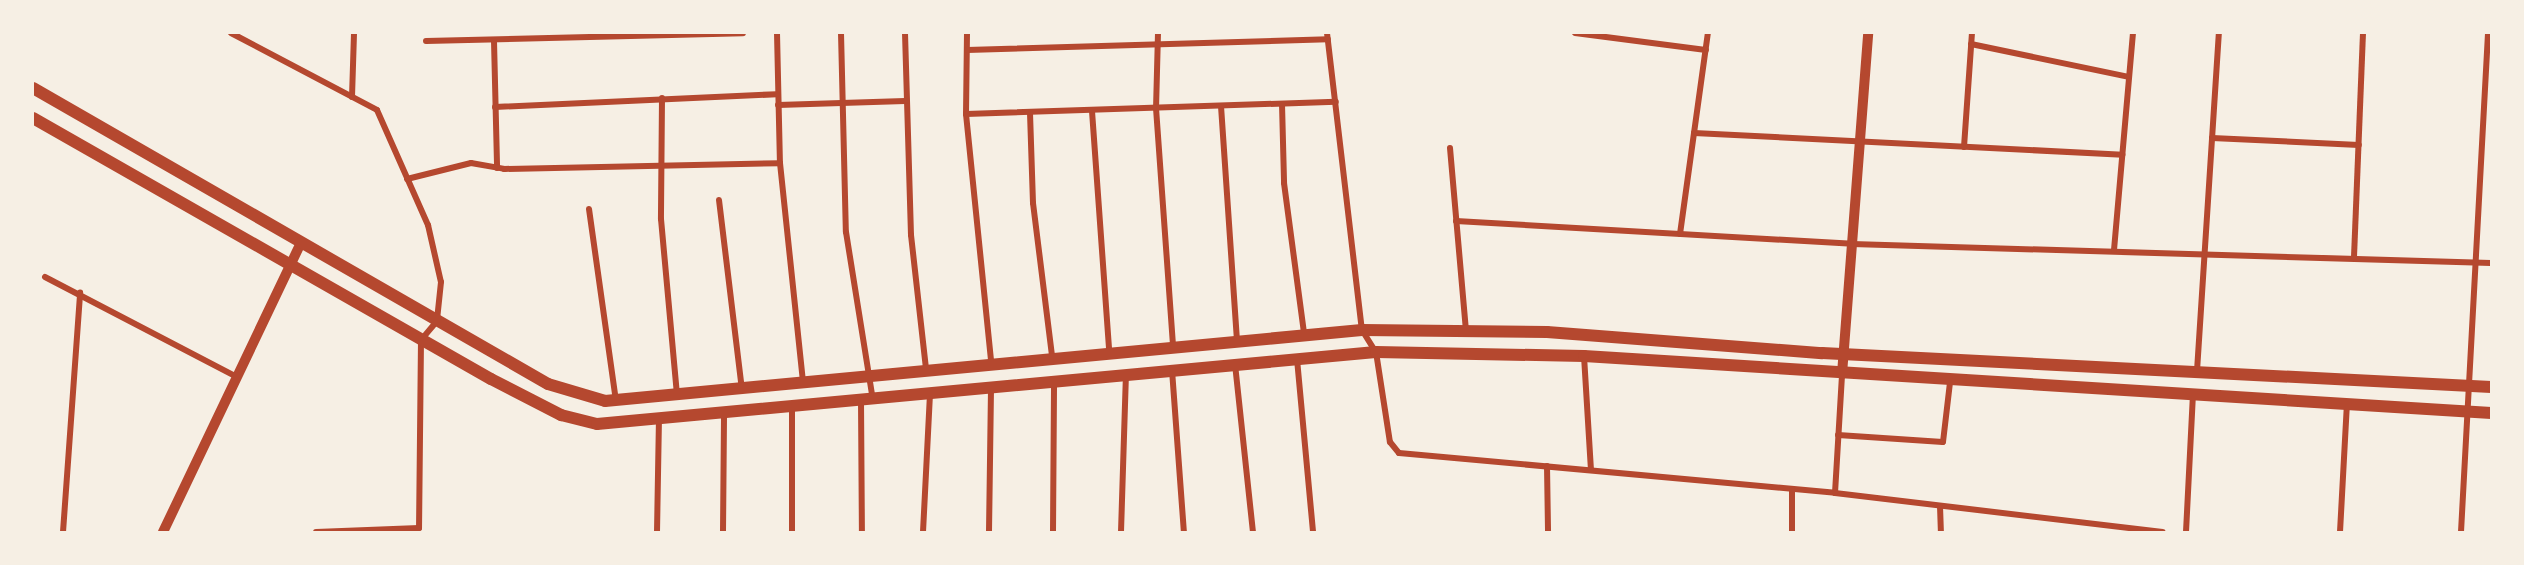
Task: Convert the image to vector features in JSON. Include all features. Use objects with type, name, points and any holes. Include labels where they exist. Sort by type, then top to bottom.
[{"type":"main road","points":[[33,88],[548,384],[616,400],[678,398],[803,382],[1109,350],[1304,332],[1362,330],[1466,330],[1843,354],[2491,387]]},
{"type":"main road","points":[[33,118],[286,266],[421,340],[561,415],[597,424],[659,422],[724,416],[1235,363],[1376,352],[1584,356],[1950,382],[2491,412]]},
{"type":"street","points":[[231,33],[377,110],[428,225],[441,282],[437,321],[421,340],[419,528],[316,532]]},
{"type":"street","points":[[352,97],[354,33]]},
{"type":"street","points":[[426,41],[743,33]]},
{"type":"street","points":[[777,33],[780,163],[803,382]]},
{"type":"street","points":[[841,33],[846,232],[870,376],[862,532]]},
{"type":"street","points":[[905,33],[905,101],[911,235],[926,369]]},
{"type":"street","points":[[967,33],[966,114],[991,362]]},
{"type":"street","points":[[1158,33],[1156,108],[1173,344]]},
{"type":"street","points":[[1575,33],[1706,50]]},
{"type":"street","points":[[1680,234],[1708,33]]},
{"type":"street","points":[[1835,493],[1843,354],[1868,33]]},
{"type":"street","points":[[1964,147],[1972,33]]},
{"type":"street","points":[[2114,250],[2133,33]]},
{"type":"street","points":[[2197,371],[2219,33]]},
{"type":"street","points":[[2354,257],[2363,33]]},
{"type":"street","points":[[2461,532],[2473,386],[2488,33]]},
{"type":"street","points":[[967,50],[1328,36],[1362,330],[1376,352],[1390,442],[1399,453],[1835,493],[2128,530],[2163,532]]},
{"type":"street","points":[[494,41],[496,168]]},
{"type":"street","points":[[1971,44],[2129,77]]},
{"type":"street","points":[[495,107],[777,93]]},
{"type":"street","points":[[662,98],[661,219],[678,398]]},
{"type":"street","points":[[778,105],[905,101]]},
{"type":"street","points":[[966,114],[1336,102]]},
{"type":"street","points":[[1282,104],[1284,183],[1304,332]]},
{"type":"street","points":[[1221,106],[1237,339]]},
{"type":"street","points":[[1092,111],[1109,350]]},
{"type":"street","points":[[1030,113],[1033,203],[1052,356]]},
{"type":"street","points":[[1694,134],[2122,155]]},
{"type":"street","points":[[2212,138],[2359,145]]},
{"type":"street","points":[[2483,145],[2491,145]]},
{"type":"street","points":[[1450,148],[1466,330]]},
{"type":"street","points":[[407,179],[471,163],[496,168],[780,163]]},
{"type":"street","points":[[719,200],[742,391]]},
{"type":"street","points":[[589,209],[616,400]]},
{"type":"street","points":[[1456,221],[1852,244],[2205,252],[2491,262]]},
{"type":"street","points":[[163,532],[286,266],[301,243]]},
{"type":"street","points":[[45,277],[80,293],[235,376]]},
{"type":"street","points":[[63,532],[80,293]]},
{"type":"street","points":[[1584,356],[1591,470]]},
{"type":"street","points":[[1298,358],[1313,532]]},
{"type":"street","points":[[1235,363],[1253,532]]},
{"type":"street","points":[[1172,370],[1184,532]]},
{"type":"street","points":[[1121,532],[1126,374]]},
{"type":"street","points":[[1053,382],[1053,532]]},
{"type":"street","points":[[1838,435],[1943,442],[1950,382]]},
{"type":"street","points":[[990,532],[992,388]]},
{"type":"street","points":[[923,532],[930,394]]},
{"type":"street","points":[[2186,532],[2193,396]]},
{"type":"street","points":[[2340,532],[2347,404]]},
{"type":"street","points":[[792,409],[792,532]]},
{"type":"street","points":[[723,532],[724,416]]},
{"type":"street","points":[[657,532],[659,422]]},
{"type":"street","points":[[1546,466],[1548,532]]},
{"type":"street","points":[[1792,489],[1792,532]]},
{"type":"street","points":[[1940,506],[1941,532]]}]
